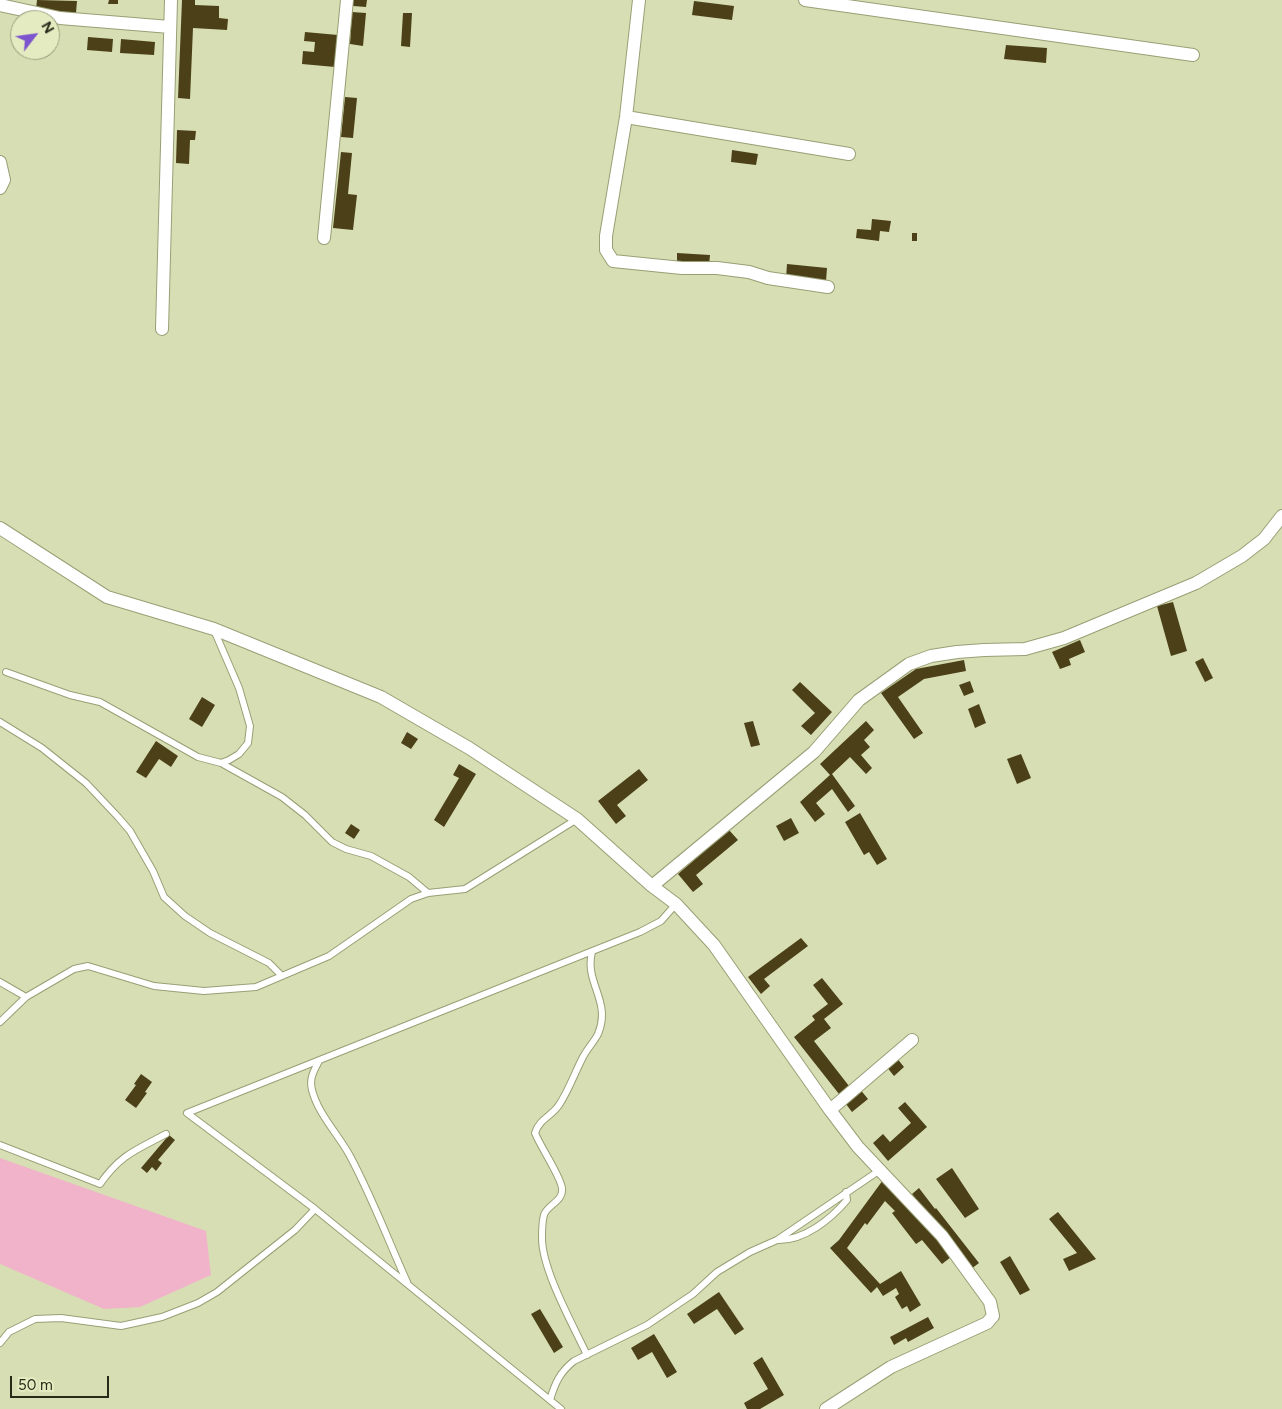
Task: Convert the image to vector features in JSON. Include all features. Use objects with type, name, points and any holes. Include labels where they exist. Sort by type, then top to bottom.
[{"type":"street","points":[[162,329],[171,0]]},
{"type":"street","points":[[324,238],[347,0]]},
{"type":"street","points":[[640,0],[626,117],[606,236],[606,250],[613,262],[682,268],[716,268],[749,272],[768,278],[828,288]]},
{"type":"street","points":[[805,0],[1193,55]]},
{"type":"street","points":[[0,5],[60,18],[170,28]]},
{"type":"street","points":[[626,117],[849,154]]},
{"type":"street","points":[[0,162],[4,180],[0,188]]},
{"type":"street","points":[[652,886],[814,752],[859,700],[909,664],[931,656],[957,652],[1025,649],[1064,638],[1196,583],[1264,539],[1282,516]]},
{"type":"street","points":[[0,528],[107,597],[214,629],[381,697],[469,748],[577,819],[652,886],[676,904],[714,945],[858,1147],[942,1236],[990,1302],[993,1316],[987,1323],[891,1367],[826,1409]]},
{"type":"street","points":[[830,1110],[912,1040]]},
{"type":"lane","points":[[214,629],[239,688],[250,726],[248,743],[239,754],[221,763]]},
{"type":"lane","points":[[6,672],[100,702],[198,757],[221,763],[282,797],[305,815],[332,842],[346,849],[371,856],[409,877],[428,893]]},
{"type":"lane","points":[[0,722],[42,748],[86,783],[130,832],[153,871],[164,897],[185,916],[210,933],[269,963],[282,976]]},
{"type":"lane","points":[[0,1022],[26,997],[74,969],[88,966],[154,986],[204,991],[256,986],[329,956],[411,899],[428,893],[465,889],[577,819]]},
{"type":"lane","points":[[561,1409],[315,1210],[186,1113],[640,932],[661,921],[676,904]]},
{"type":"lane","points":[[587,1355],[550,1276],[545,1259],[542,1239],[545,1214],[560,1197],[563,1189],[534,1133],[537,1124],[558,1107],[583,1056],[598,1034],[602,1016],[602,1002],[590,969],[592,952]]},
{"type":"lane","points":[[0,982],[26,997]]},
{"type":"lane","points":[[319,1061],[311,1075],[311,1087],[316,1102],[349,1154],[407,1284]]},
{"type":"lane","points":[[0,1145],[100,1184],[110,1170],[126,1155],[166,1134]]},
{"type":"lane","points":[[550,1400],[556,1381],[574,1361],[647,1325],[692,1294],[717,1272],[750,1252],[777,1240],[880,1170]]},
{"type":"lane","points":[[777,1240],[788,1240],[802,1236],[828,1219],[847,1200],[846,1192]]},
{"type":"lane","points":[[0,1343],[9,1332],[35,1319],[60,1318],[121,1326],[162,1317],[198,1303],[217,1292],[295,1230],[315,1210]]},
{"type":"shaded area","points":[[0,1158],[206,1231],[211,1275],[140,1307],[104,1309],[0,1264]]},
{"type":"building","points":[[37,0],[77,1],[76,13],[36,9]]},
{"type":"building","points":[[109,0],[118,0],[118,4],[108,4]]},
{"type":"building","points":[[182,0],[195,0],[195,5],[219,6],[219,18],[228,19],[227,30],[193,28],[190,99],[178,98]]},
{"type":"building","points":[[353,0],[367,0],[366,7],[353,6]]},
{"type":"building","points":[[694,1],[734,6],[732,20],[692,15]]},
{"type":"building","points":[[352,12],[366,13],[363,46],[350,44]]},
{"type":"building","points":[[403,13],[412,13],[410,47],[401,46]]},
{"type":"building","points":[[305,32],[338,35],[335,67],[302,64],[303,51],[314,52],[315,42],[304,41]]},
{"type":"building","points":[[88,37],[113,39],[112,52],[87,50]]},
{"type":"building","points":[[121,39],[155,42],[154,55],[120,53]]},
{"type":"building","points":[[1006,45],[1047,48],[1046,63],[1004,59]]},
{"type":"building","points":[[345,97],[357,98],[353,138],[341,137]]},
{"type":"building","points":[[177,130],[196,131],[195,140],[190,140],[189,164],[176,163]]},
{"type":"building","points":[[732,150],[758,154],[756,165],[731,162]]},
{"type":"building","points":[[341,152],[352,153],[348,194],[357,195],[353,230],[333,228]]},
{"type":"building","points":[[872,219],[891,221],[889,232],[880,231],[879,241],[856,238],[857,229],[871,230]]},
{"type":"building","points":[[912,233],[917,233],[917,241],[912,241]]},
{"type":"building","points":[[677,253],[710,255],[709,266],[677,264]]},
{"type":"building","points":[[787,264],[827,268],[826,281],[786,278]]},
{"type":"building","points":[[1173,602],[1187,651],[1171,656],[1157,606]]},
{"type":"building","points":[[1080,640],[1085,652],[1069,659],[1071,665],[1060,669],[1052,652]]},
{"type":"building","points":[[1203,658],[1213,678],[1205,682],[1195,662]]},
{"type":"building","points":[[964,660],[966,671],[924,679],[898,697],[923,733],[914,739],[881,693],[916,669]]},
{"type":"building","points":[[970,681],[974,692],[964,696],[959,685]]},
{"type":"building","points":[[800,682],[832,712],[811,735],[801,726],[815,713],[792,690]]},
{"type":"building","points":[[202,697],[215,705],[202,727],[189,719]]},
{"type":"building","points":[[979,704],[986,723],[975,728],[968,709]]},
{"type":"building","points":[[753,721],[760,745],[751,747],[744,723]]},
{"type":"building","points":[[866,721],[874,730],[864,740],[870,747],[861,755],[872,768],[866,774],[850,757],[832,774],[855,806],[848,812],[832,789],[816,803],[825,814],[815,822],[800,802],[830,775],[820,764]]},
{"type":"building","points":[[407,732],[418,739],[411,749],[401,743]]},
{"type":"building","points":[[156,741],[178,756],[171,767],[159,759],[146,778],[136,772]]},
{"type":"building","points":[[1021,754],[1031,778],[1017,784],[1007,759]]},
{"type":"building","points":[[459,764],[476,774],[444,827],[434,820],[459,778],[453,775]]},
{"type":"building","points":[[639,769],[648,780],[617,805],[626,816],[616,824],[598,801]]},
{"type":"building","points":[[860,813],[887,859],[877,865],[869,852],[864,855],[845,822]]},
{"type":"building","points":[[791,818],[799,833],[784,841],[776,826]]},
{"type":"building","points":[[351,824],[360,830],[354,839],[345,833]]},
{"type":"building","points":[[729,830],[738,840],[696,875],[703,884],[693,892],[678,874]]},
{"type":"building","points":[[801,938],[808,946],[764,979],[770,986],[761,994],[748,977]]},
{"type":"building","points":[[822,978],[843,1004],[824,1019],[831,1028],[814,1041],[849,1086],[839,1094],[794,1037],[815,1020],[812,1016],[828,1004],[813,985]]},
{"type":"building","points":[[896,1057],[904,1067],[894,1076],[886,1066]]},
{"type":"building","points":[[141,1074],[152,1082],[145,1092],[147,1093],[136,1108],[125,1100],[136,1085],[134,1084]]},
{"type":"building","points":[[859,1088],[868,1099],[852,1112],[843,1100]]},
{"type":"building","points":[[905,1102],[927,1127],[888,1161],[873,1143],[883,1134],[890,1142],[911,1123],[898,1108]]},
{"type":"building","points":[[169,1135],[175,1140],[158,1160],[162,1163],[156,1171],[152,1167],[147,1173],[141,1168]]},
{"type":"building","points":[[952,1168],[979,1209],[965,1218],[936,1179]]},
{"type":"building","points":[[883,1180],[906,1202],[951,1257],[942,1264],[922,1240],[916,1244],[892,1213],[895,1211],[885,1201],[867,1225],[865,1223],[847,1248],[880,1284],[901,1271],[921,1305],[910,1312],[907,1306],[902,1309],[895,1297],[899,1294],[896,1288],[883,1296],[877,1287],[871,1293],[830,1248],[839,1240]]},
{"type":"building","points":[[919,1188],[979,1263],[971,1269],[912,1194]]},
{"type":"building","points":[[1058,1212],[1096,1259],[1069,1271],[1063,1259],[1077,1253],[1049,1219]]},
{"type":"building","points":[[1010,1256],[1030,1290],[1020,1295],[1000,1262]]},
{"type":"building","points":[[719,1292],[744,1329],[735,1335],[717,1309],[694,1324],[687,1314]]},
{"type":"building","points":[[540,1309],[563,1347],[554,1353],[531,1314]]},
{"type":"building","points":[[928,1317],[934,1328],[908,1342],[906,1338],[894,1345],[890,1337]]},
{"type":"building","points":[[654,1334],[677,1372],[667,1378],[652,1352],[638,1360],[631,1348]]},
{"type":"building","points":[[762,1357],[784,1395],[760,1409],[747,1409],[744,1403],[768,1389],[753,1363]]}]
